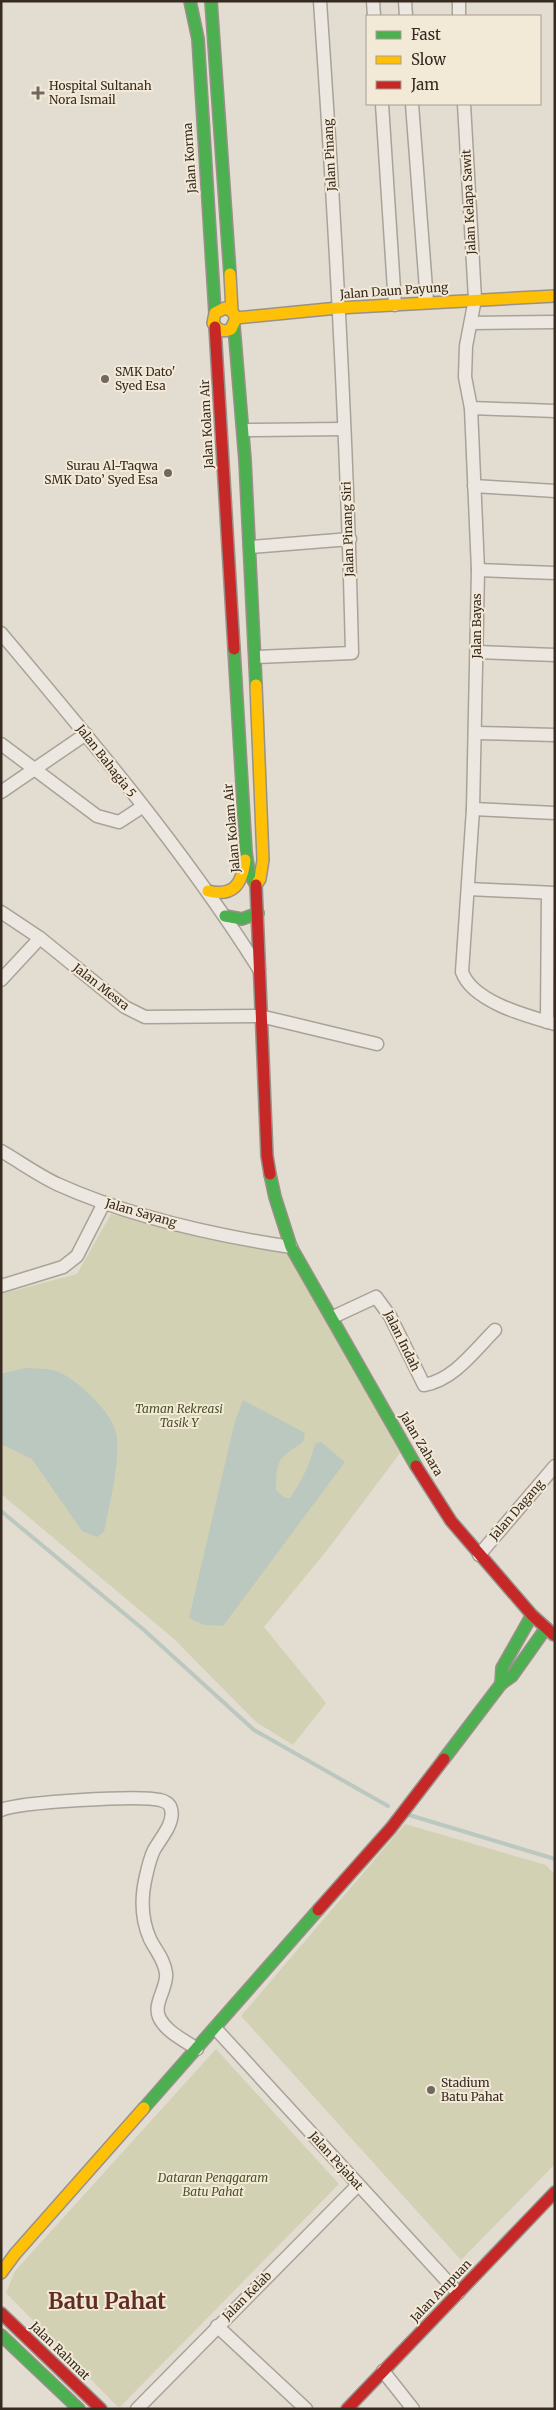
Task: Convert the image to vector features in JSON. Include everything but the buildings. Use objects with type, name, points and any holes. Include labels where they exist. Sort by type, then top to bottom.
[{"type":"street","name":"Jalan Korma","points":[[190,1],[198,39],[201,124],[215,313]]},
{"type":"street","points":[[211,1],[234,319],[224,332],[214,327],[212,320],[215,313],[225,308],[234,319]]},
{"type":"street","name":"Jalan Pinang","points":[[320,1],[338,308]]},
{"type":"street","points":[[373,1],[374,15]]},
{"type":"street","points":[[405,1],[406,15]]},
{"type":"street","points":[[458,1],[459,15]]},
{"type":"street","points":[[382,105],[395,305]]},
{"type":"street","points":[[412,105],[427,302]]},
{"type":"street","name":"Jalan Kelapa Sawit","points":[[464,105],[474,300]]},
{"type":"street","name":"Jalan Daun Payung","points":[[234,319],[338,308],[555,296]]},
{"type":"street","name":"Jalan Bayas","points":[[474,300],[466,346],[465,377],[471,408],[478,570],[476,733],[473,810],[462,972],[466,981],[475,990],[518,1013],[551,1023]]},
{"type":"street","name":"Jalan Pinang Siri","points":[[256,657],[352,653],[350,539],[338,308]]},
{"type":"street","name":"Jalan Kolam Air","points":[[214,327],[246,852],[248,872],[256,885],[260,879],[263,860],[256,657],[244,430],[234,319]]},
{"type":"street","points":[[471,323],[555,322]]},
{"type":"street","points":[[471,408],[555,411]]},
{"type":"street","points":[[244,430],[344,429]]},
{"type":"street","points":[[474,486],[555,491]]},
{"type":"street","points":[[250,547],[350,539]]},
{"type":"street","points":[[478,570],[555,573]]},
{"type":"street","name":"Jalan Bahagia 5","points":[[1,633],[86,734],[208,892],[259,969]]},
{"type":"street","points":[[477,652],[555,655]]},
{"type":"street","points":[[476,733],[555,735]]},
{"type":"street","points":[[1,792],[86,734]]},
{"type":"street","points":[[1,744],[97,816],[109,821],[119,822],[142,807]]},
{"type":"street","points":[[473,810],[555,813]]},
{"type":"street","points":[[208,892],[218,895],[229,892],[238,885],[244,874],[246,852]]},
{"type":"street","name":"Jalan Zahara","points":[[256,885],[267,1156],[275,1197],[291,1246],[406,1450],[451,1520],[532,1615],[550,1632]]},
{"type":"street","points":[[468,889],[551,893],[551,1023]]},
{"type":"street","name":"Jalan Mesra","points":[[1,912],[40,938],[124,1007],[145,1018],[260,1016],[377,1044]]},
{"type":"street","points":[[225,916],[241,921],[248,920],[258,913]]},
{"type":"street","points":[[1,980],[40,938]]},
{"type":"street","name":"Jalan Sayang","points":[[1,1151],[55,1183],[104,1203],[160,1220],[252,1241],[291,1246]]},
{"type":"street","points":[[1,1286],[63,1267],[77,1256],[104,1203]]},
{"type":"street","name":"Jalan Indah","points":[[332,1317],[376,1297],[386,1310],[424,1385],[437,1382],[459,1366],[495,1330]]},
{"type":"street","name":"Jalan Dagang","points":[[479,1555],[555,1466]]},
{"type":"street","points":[[501,1684],[502,1668],[532,1615]]},
{"type":"street","points":[[1,2273],[15,2254],[391,1828],[501,1684],[512,1676],[550,1632]]},
{"type":"street","points":[[1,1810],[24,1805],[151,1798],[163,1800],[169,1805],[172,1815],[170,1822],[153,1852],[146,1877],[142,1898],[144,1922],[150,1939],[164,1961],[166,1976],[159,2002],[158,2016],[168,2030],[197,2049]]},
{"type":"street","name":"Jalan Pejabat","points":[[215,2028],[458,2293]]},
{"type":"street","name":"Jalan Kelab","points":[[136,2409],[358,2185]]},
{"type":"street","name":"Jalan Ampuan","points":[[347,2409],[555,2192]]},
{"type":"street","points":[[1,2262],[15,2254]]},
{"type":"street","name":"Jalan Rahmat","points":[[1,2313],[100,2409]]},
{"type":"street","points":[[217,2326],[306,2409]]},
{"type":"street","points":[[1,2335],[79,2409]]},
{"type":"street","points":[[384,2370],[413,2409]]},
{"type":"green space","name":"Taman Rekreasi Tasik Y","points":[[111,1214],[290,1255],[400,1453],[328,1549],[264,1627],[326,1703],[293,1745],[256,1722],[173,1638],[1,1494],[1,1294],[77,1274]]},
{"type":"green space","name":"Stadium Batu Pahat","points":[[405,1824],[546,1865],[555,1875],[555,2164],[461,2260],[241,2016]]},
{"type":"green space","name":"Dataran Penggaram Batu Pahat","points":[[216,2049],[339,2184],[119,2408],[6,2293],[15,2271]]},
{"type":"shaded area","points":[[25,1368],[56,1371],[73,1380],[106,1412],[115,1429],[117,1451],[114,1480],[104,1532],[97,1537],[82,1531],[32,1459],[1,1444],[1,1374]]},
{"type":"shaded area","points":[[243,1400],[305,1433],[303,1442],[283,1457],[278,1465],[276,1490],[285,1498],[290,1498],[298,1485],[308,1465],[315,1444],[321,1442],[345,1462],[223,1626],[204,1625],[189,1618],[235,1421]]},
{"type":"waterway","points":[[1,1511],[144,1630],[254,1730],[388,1806]]},
{"type":"waterway","points":[[409,1815],[555,1859]]},
{"type":"traffic: fast","points":[[190,1],[198,39],[215,313]]},
{"type":"traffic: fast","points":[[211,1],[230,274]]},
{"type":"traffic: fast","points":[[234,326],[245,460],[256,685]]},
{"type":"traffic: fast","points":[[234,649],[246,852],[249,873],[256,885]]},
{"type":"traffic: fast","points":[[225,916],[242,919],[258,913]]},
{"type":"traffic: fast","points":[[270,1174],[275,1197],[291,1247],[416,1466]]},
{"type":"traffic: fast","points":[[501,1684],[502,1668],[532,1615]]},
{"type":"traffic: fast","points":[[444,1759],[501,1684],[512,1676],[546,1628]]},
{"type":"traffic: fast","points":[[144,2108],[318,1910]]},
{"type":"traffic: fast","points":[[1,2335],[79,2409]]},
{"type":"traffic: slow","points":[[230,274],[232,311],[236,318],[231,329],[223,331],[216,327],[213,323],[215,313],[225,308],[232,311]]},
{"type":"traffic: slow","points":[[236,318],[338,308],[555,296]]},
{"type":"traffic: slow","points":[[256,685],[263,860],[260,879],[256,885]]},
{"type":"traffic: slow","points":[[208,891],[224,892],[235,887],[242,876],[245,860]]},
{"type":"traffic: slow","points":[[1,2273],[15,2254],[144,2108]]},
{"type":"traffic: jam","points":[[215,327],[234,649]]},
{"type":"traffic: jam","points":[[256,885],[267,1156],[270,1174]]},
{"type":"traffic: jam","points":[[416,1466],[451,1521],[532,1615],[554,1635]]},
{"type":"traffic: jam","points":[[318,1910],[391,1828],[444,1759]]},
{"type":"traffic: jam","points":[[347,2409],[555,2192]]},
{"type":"traffic: jam","points":[[1,2313],[101,2409]]},
{"type":"place","name":"Hospital Sultanah Nora Ismail","points":[[38,93]]},
{"type":"place","name":"SMK Dato' Syed Esa","points":[[105,379]]},
{"type":"place","name":"Surau Al-Taqwa SMK Dato’ Syed Esa","points":[[168,473]]},
{"type":"place","name":"Stadium Batu Pahat","points":[[431,2090]]},
{"type":"district","name":"Batu Pahat","points":[[107,2301]]}]
